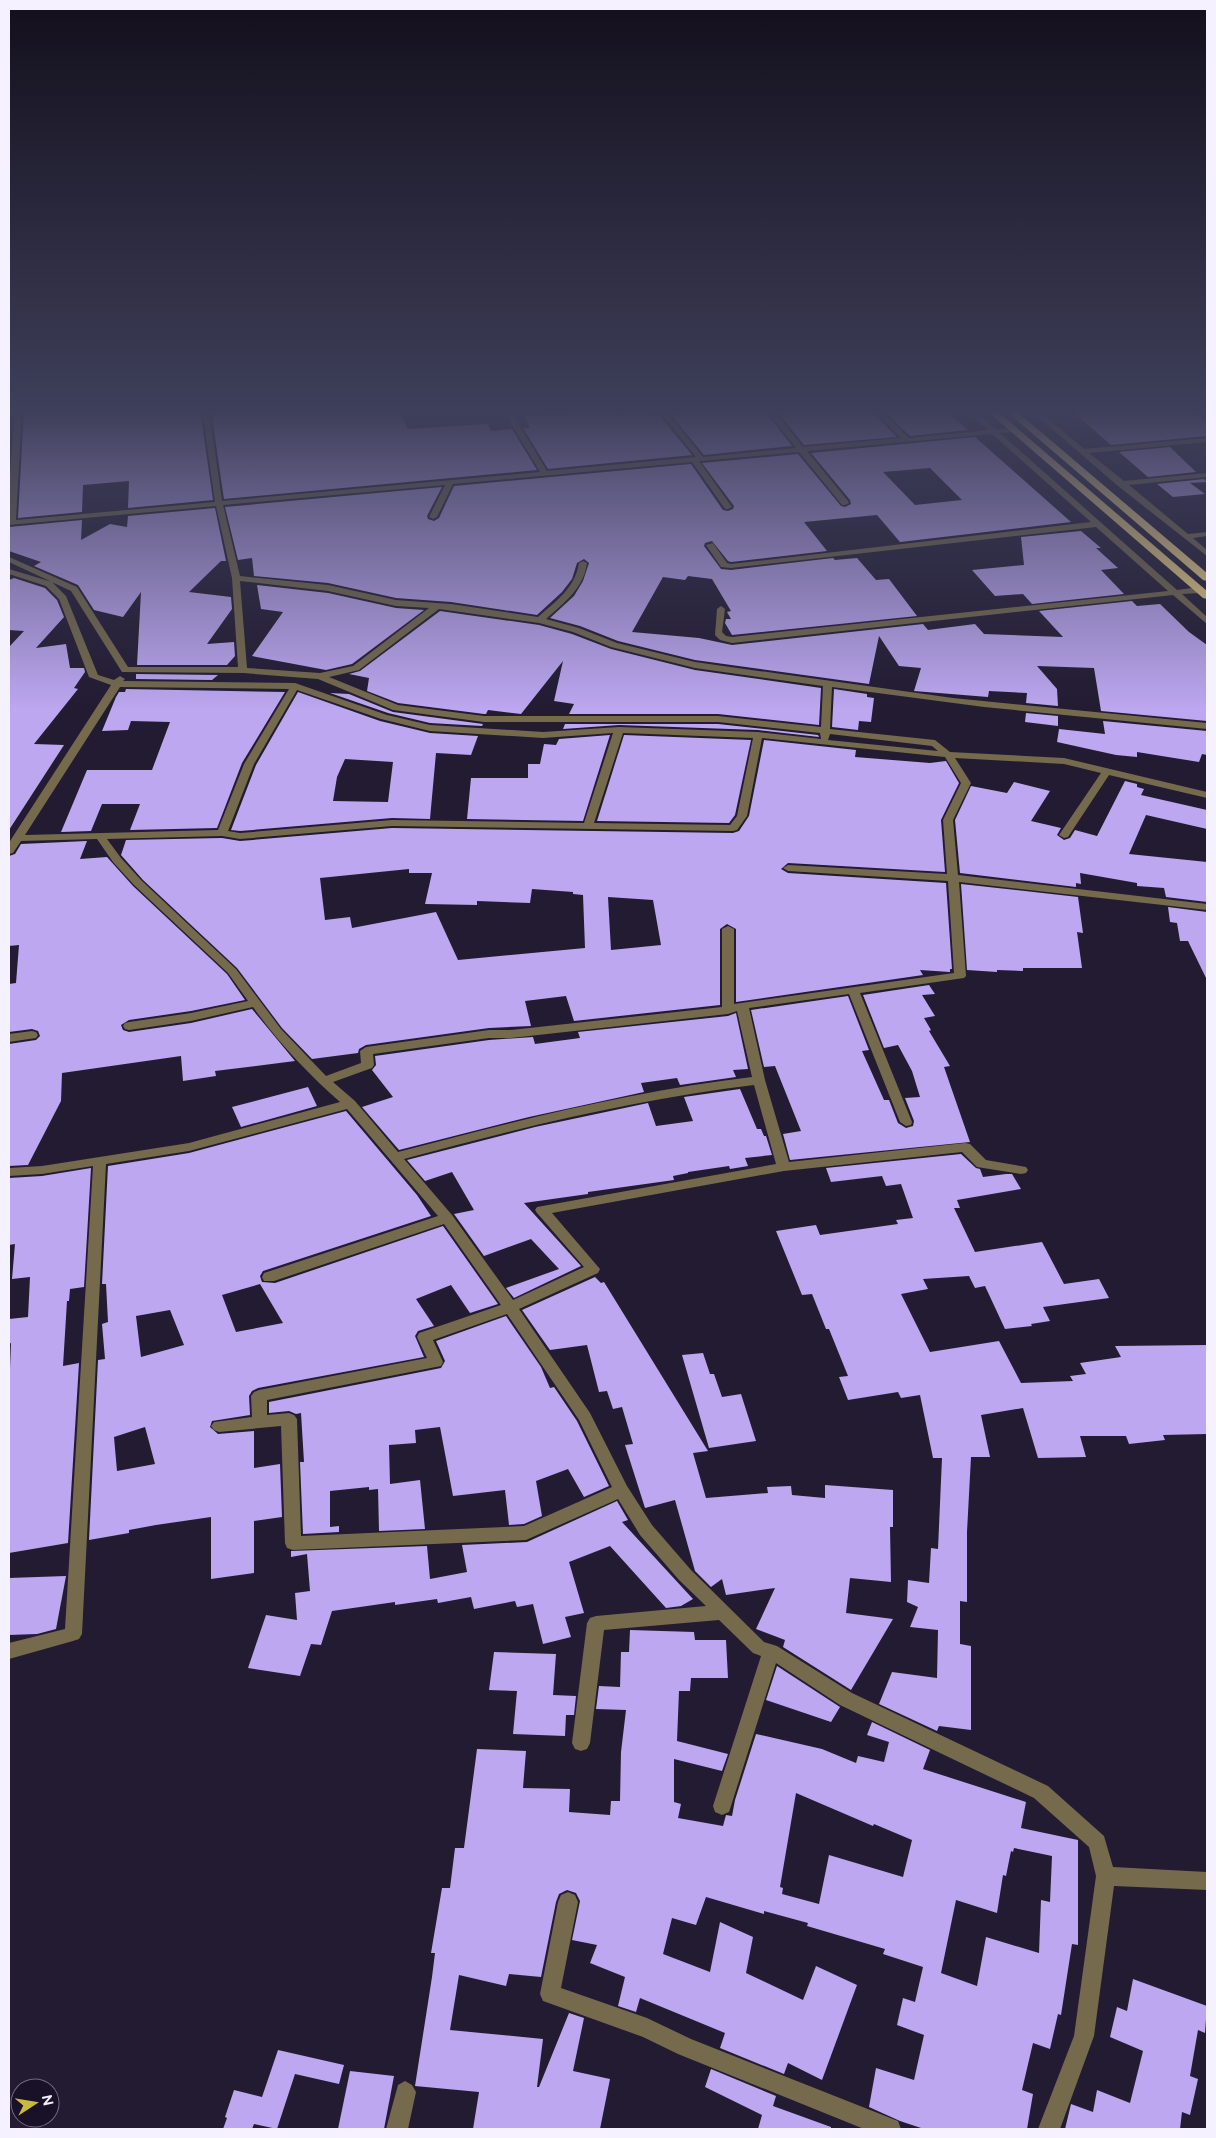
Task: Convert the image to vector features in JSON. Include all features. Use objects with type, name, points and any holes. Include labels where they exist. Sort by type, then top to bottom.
[{"type":"highway","points":[[1106,510],[1207,596]]},
{"type":"highway","points":[[1126,510],[1207,578]]},
{"type":"street","points":[[11,510],[10,523],[155,510]]},
{"type":"street","points":[[220,510],[236,578],[243,670]]},
{"type":"street","points":[[433,517],[437,510]]},
{"type":"street","points":[[1081,510],[1207,621]]},
{"type":"street","points":[[1153,510],[1207,554]]},
{"type":"street","points":[[710,546],[724,565],[731,566],[1097,524]]},
{"type":"street","points":[[1186,537],[1207,534]]},
{"type":"street","points":[[9,559],[74,589],[125,670]]},
{"type":"street","points":[[540,620],[573,588],[583,572],[583,562]]},
{"type":"street","points":[[9,571],[49,584],[63,598],[94,676],[116,684],[295,686],[384,717],[430,728],[543,735],[619,730],[758,736],[948,755],[1064,761],[1207,795]]},
{"type":"street","points":[[236,578],[328,588],[396,603],[438,606],[540,620],[576,630],[614,645],[695,665],[933,699],[1078,714],[1167,720],[1207,726]]},
{"type":"street","points":[[721,609],[718,633],[723,638],[732,640],[1199,590]]},
{"type":"street","points":[[125,670],[243,670],[320,676],[356,668],[438,606]]},
{"type":"street","points":[[9,851],[125,670]]},
{"type":"street","points":[[320,676],[396,708],[484,719],[718,719],[935,743],[948,755],[966,783],[948,820],[960,976],[742,1005],[728,1010],[511,1034],[489,1034],[366,1051],[368,1065],[324,1081]]},
{"type":"street","points":[[825,743],[828,684]]},
{"type":"street","points":[[222,833],[249,764],[295,686]]},
{"type":"street","points":[[588,826],[619,730]]},
{"type":"street","points":[[17,838],[222,833],[240,836],[392,823],[733,828],[742,816],[758,736]]},
{"type":"street","points":[[1064,835],[1107,771]]},
{"type":"street","points":[[100,836],[117,860],[138,883],[232,971],[258,1003],[277,1032],[324,1081],[350,1104],[447,1218],[511,1307],[585,1418],[621,1490],[646,1530],[686,1575],[759,1648],[771,1651],[846,1699],[1041,1792],[1097,1842],[1106,1876],[1084,2036],[1049,2129]]},
{"type":"street","points":[[788,868],[953,878],[1207,907]]},
{"type":"street","points":[[728,929],[728,1010]]},
{"type":"street","points":[[853,990],[906,1122]]},
{"type":"street","points":[[129,1026],[191,1017],[258,1003]]},
{"type":"street","points":[[742,1005],[759,1080],[784,1167]]},
{"type":"street","points":[[9,1038],[32,1035]]},
{"type":"street","points":[[396,1157],[508,1127],[682,1090],[759,1080]]},
{"type":"street","points":[[9,1172],[42,1170],[189,1147],[350,1104]]},
{"type":"street","points":[[260,1422],[259,1396],[436,1362],[424,1338],[511,1307],[593,1269],[542,1210],[784,1167],[966,1147],[982,1164],[1021,1170]]},
{"type":"street","points":[[9,1651],[73,1634],[100,1160]]},
{"type":"street","points":[[269,1276],[447,1218]]},
{"type":"street","points":[[219,1426],[289,1418],[293,1543],[526,1533],[621,1490]]},
{"type":"street","points":[[581,1743],[596,1623],[724,1612]]},
{"type":"street","points":[[722,1806],[771,1651]]},
{"type":"street","points":[[1106,1876],[1207,1881]]},
{"type":"street","points":[[568,1902],[550,1994],[648,2028],[684,2047],[890,2129]]},
{"type":"street","points":[[397,2129],[405,2092]]},
{"type":"building","points":[[18,510],[82,510],[82,512],[18,518]]},
{"type":"building","points":[[215,510],[226,561],[221,561],[189,592],[231,597],[232,609],[207,644],[234,642],[235,656],[227,665],[137,665],[141,592],[123,617],[94,610],[78,585],[34,566],[41,562],[9,551],[9,527],[82,520],[81,540],[110,524],[127,527],[128,516]]},
{"type":"building","points":[[226,510],[430,510],[427,516],[428,519],[434,521],[439,518],[443,510],[1057,510],[1071,522],[900,542],[877,515],[804,522],[827,551],[731,562],[728,561],[712,541],[705,543],[704,546],[721,569],[731,570],[833,558],[835,560],[857,558],[876,580],[889,579],[917,616],[732,635],[725,623],[726,619],[731,619],[727,612],[731,611],[712,579],[688,576],[685,580],[663,577],[632,632],[699,638],[732,645],[923,624],[928,630],[975,624],[984,634],[1063,637],[1039,611],[1132,601],[1137,606],[1160,604],[1189,632],[1207,645],[1207,721],[1101,711],[1094,668],[1037,666],[1057,689],[1058,706],[1026,703],[1027,693],[989,691],[988,697],[914,691],[921,668],[899,666],[879,636],[869,684],[695,660],[618,641],[580,626],[550,618],[574,596],[583,581],[589,563],[584,559],[577,563],[572,579],[562,592],[537,615],[451,602],[396,598],[328,583],[254,576],[252,558],[238,560]]},
{"type":"building","points":[[1081,531],[1101,548],[1096,548],[1118,568],[1101,570],[1124,594],[1032,604],[1023,594],[995,596],[972,570],[1024,565],[1021,537]]},
{"type":"building","points":[[14,578],[45,588],[57,600],[64,617],[36,648],[66,644],[70,668],[84,668],[85,672],[74,688],[78,689],[34,744],[64,745],[9,830],[9,647],[24,631],[9,630],[9,580]]},
{"type":"building","points":[[257,585],[328,593],[396,608],[424,610],[352,664],[326,670],[252,656],[283,612],[261,609]]},
{"type":"building","points":[[440,611],[539,625],[572,634],[611,649],[695,670],[821,688],[819,725],[718,714],[569,714],[574,704],[554,701],[563,661],[521,714],[488,710],[484,714],[398,703],[367,691],[369,678],[349,674],[360,671]]},
{"type":"building","points":[[136,674],[218,675],[212,680],[136,679]]},
{"type":"building","points":[[126,689],[285,692],[242,763],[217,828],[130,830],[140,804],[102,804],[91,831],[61,832],[87,770],[152,770],[170,722],[131,721],[128,730],[102,731],[116,697],[119,692],[125,692]]},
{"type":"building","points":[[834,689],[867,694],[867,697],[874,698],[871,722],[859,721],[858,730],[832,727]]},
{"type":"building","points":[[298,692],[380,721],[430,733],[478,736],[471,755],[436,753],[430,819],[392,818],[240,831],[231,830],[256,765]],"holes":[[[345,759],[393,762],[388,802],[333,801],[337,777]]]},
{"type":"building","points":[[330,693],[349,694],[393,712],[483,724],[482,726],[430,723],[388,713]]},
{"type":"building","points":[[1026,713],[1058,716],[1058,726],[1025,722]]},
{"type":"building","points":[[1103,721],[1207,731],[1207,755],[1202,754],[1199,762],[1137,752],[1137,757],[1116,755],[1057,742],[1059,729],[1105,734]]},
{"type":"building","points":[[565,724],[718,724],[818,735],[819,737],[758,730],[619,725],[563,729]]},
{"type":"building","points":[[610,735],[583,821],[467,819],[471,778],[528,778],[528,764],[540,764],[544,744],[556,745],[559,739]]},
{"type":"building","points":[[624,735],[751,740],[735,815],[729,823],[597,821]]},
{"type":"building","points":[[764,740],[856,750],[855,757],[930,763],[946,761],[959,783],[941,820],[945,872],[788,863],[781,869],[788,873],[946,883],[952,969],[950,969],[950,972],[920,970],[923,975],[736,1002],[736,929],[727,924],[720,929],[720,1005],[574,1021],[566,996],[525,1001],[531,1026],[489,1028],[366,1045],[359,1049],[358,1053],[312,1059],[282,1028],[237,968],[143,880],[121,855],[126,840],[222,838],[240,841],[392,828],[733,833],[739,831],[749,816]],"holes":[[[409,869],[409,873],[432,873],[425,904],[477,905],[477,901],[530,903],[532,889],[573,892],[573,894],[583,895],[585,948],[458,960],[436,912],[352,928],[350,917],[325,920],[320,878]],[[608,897],[653,900],[661,945],[611,950]]]},
{"type":"building","points":[[1125,781],[1137,784],[1137,787],[1144,789],[1141,795],[1207,810],[1207,829],[1146,815],[1129,854],[1207,862],[1207,902],[1166,897],[1164,888],[1137,886],[1137,883],[1080,873],[1081,884],[1076,883],[1076,887],[960,873],[955,820],[971,786],[1007,793],[1014,782],[1050,791],[1031,821],[1061,828],[1057,835],[1064,840],[1070,838],[1075,830],[1097,836]]},
{"type":"building","points":[[87,841],[80,859],[107,857],[133,886],[227,974],[245,1000],[191,1011],[129,1020],[121,1025],[123,1030],[129,1032],[191,1023],[252,1009],[295,1061],[215,1071],[216,1076],[183,1081],[181,1056],[62,1073],[61,1101],[28,1165],[9,1166],[9,1044],[36,1040],[40,1036],[38,1031],[32,1029],[9,1032],[9,984],[16,983],[19,945],[9,946],[9,856],[15,854],[21,844]]},
{"type":"building","points":[[961,884],[1078,897],[1083,933],[1077,932],[1082,968],[1023,968],[1023,971],[997,970],[997,972],[967,970]]},
{"type":"building","points":[[1168,907],[1207,912],[1207,980],[1188,941],[1180,941],[1177,923],[1170,922]]},
{"type":"building","points":[[929,985],[935,994],[922,995],[935,1016],[924,1018],[931,1030],[929,1031],[950,1066],[944,1067],[970,1142],[790,1160],[783,1134],[801,1131],[775,1066],[764,1067],[751,1010],[848,996],[869,1050],[862,1051],[884,1100],[889,1100],[898,1123],[906,1128],[913,1126],[914,1121],[905,1098],[920,1097],[912,1071],[898,1045],[884,1048],[863,995]]},
{"type":"building","points":[[736,1013],[748,1069],[733,1070],[736,1077],[680,1085],[677,1078],[641,1083],[644,1092],[529,1117],[399,1150],[362,1107],[393,1097],[372,1070],[376,1065],[375,1056],[489,1040],[533,1037],[535,1044],[580,1038],[578,1032],[728,1016]]},
{"type":"building","points":[[308,1087],[317,1106],[241,1127],[232,1107]]},
{"type":"building","points":[[740,1089],[757,1129],[761,1129],[764,1136],[766,1136],[772,1155],[745,1158],[748,1166],[730,1169],[729,1166],[688,1172],[673,1176],[674,1180],[524,1203],[581,1266],[514,1298],[506,1288],[559,1269],[531,1239],[484,1256],[454,1214],[474,1210],[452,1172],[425,1181],[407,1160],[535,1127],[648,1103],[656,1126],[693,1121],[684,1097]]},
{"type":"building","points":[[346,1111],[417,1195],[431,1216],[263,1271],[260,1276],[262,1282],[275,1283],[443,1226],[498,1304],[470,1313],[451,1285],[416,1299],[434,1326],[418,1331],[415,1336],[424,1357],[258,1388],[252,1391],[249,1396],[250,1415],[212,1421],[210,1427],[218,1434],[254,1431],[254,1468],[280,1464],[282,1517],[254,1521],[254,1573],[211,1579],[211,1517],[129,1530],[129,1533],[89,1540],[98,1360],[105,1359],[102,1324],[108,1322],[106,1284],[102,1284],[108,1166],[189,1153]],"holes":[[[260,1284],[283,1323],[236,1332],[222,1295]],[[170,1310],[184,1345],[141,1357],[136,1316]],[[145,1427],[155,1464],[117,1471],[114,1437]]]},
{"type":"building","points":[[961,1154],[976,1168],[980,1169],[983,1177],[1012,1174],[1021,1189],[957,1200],[960,1208],[954,1208],[975,1252],[1042,1242],[1064,1284],[1099,1279],[1109,1298],[1043,1307],[1050,1321],[1031,1324],[1032,1326],[1005,1329],[985,1286],[975,1288],[969,1276],[923,1279],[928,1289],[901,1294],[930,1352],[999,1341],[1021,1383],[1073,1381],[1070,1376],[1086,1374],[1080,1363],[1121,1357],[1115,1346],[1207,1345],[1207,1434],[1163,1435],[1165,1440],[1129,1444],[1126,1436],[1080,1436],[1086,1457],[1038,1458],[1023,1408],[981,1415],[990,1457],[971,1457],[967,1532],[967,1602],[960,1601],[960,1644],[971,1646],[971,1730],[939,1726],[937,1731],[879,1704],[892,1672],[937,1678],[938,1630],[910,1627],[918,1607],[907,1602],[908,1580],[929,1583],[931,1548],[938,1549],[942,1458],[933,1458],[920,1395],[901,1398],[898,1392],[848,1400],[839,1377],[848,1376],[829,1329],[826,1329],[812,1294],[802,1295],[776,1231],[816,1225],[820,1235],[898,1224],[896,1220],[913,1218],[901,1184],[886,1186],[882,1176],[831,1182],[826,1168]]},
{"type":"building","points":[[91,1168],[84,1287],[70,1289],[69,1301],[67,1301],[63,1366],[79,1363],[68,1543],[9,1553],[9,1393],[11,1343],[9,1344],[9,1319],[28,1317],[30,1277],[12,1279],[15,1244],[9,1245],[9,1178],[42,1176]]},
{"type":"building","points":[[595,1277],[601,1283],[604,1282],[708,1451],[693,1453],[706,1498],[768,1493],[767,1487],[791,1486],[792,1495],[825,1498],[825,1485],[893,1490],[893,1527],[890,1527],[891,1582],[850,1578],[846,1613],[893,1619],[851,1690],[783,1647],[785,1640],[756,1629],[775,1588],[726,1595],[722,1579],[711,1587],[695,1571],[675,1500],[645,1508],[625,1445],[633,1444],[622,1407],[613,1409],[607,1391],[599,1392],[587,1345],[550,1350],[522,1310]]},
{"type":"building","points":[[506,1316],[541,1367],[550,1388],[554,1387],[577,1421],[609,1486],[584,1497],[568,1469],[536,1481],[542,1516],[524,1524],[509,1525],[505,1490],[453,1496],[440,1427],[415,1430],[416,1443],[389,1445],[390,1484],[420,1480],[425,1529],[379,1531],[378,1489],[369,1490],[369,1487],[330,1491],[330,1527],[339,1526],[339,1532],[303,1534],[300,1462],[304,1462],[301,1413],[296,1414],[289,1411],[269,1413],[269,1402],[441,1368],[445,1361],[436,1341]]},
{"type":"building","points":[[703,1353],[710,1374],[714,1374],[722,1397],[741,1394],[756,1441],[709,1448],[682,1355]]},
{"type":"building","points":[[617,1501],[628,1520],[622,1522],[693,1599],[681,1606],[666,1608],[610,1546],[569,1562],[584,1613],[565,1617],[571,1637],[543,1644],[533,1604],[517,1607],[515,1601],[474,1609],[471,1597],[438,1603],[437,1599],[395,1605],[395,1602],[332,1611],[321,1645],[311,1644],[300,1676],[248,1668],[266,1615],[297,1620],[295,1593],[310,1591],[307,1554],[291,1557],[291,1551],[427,1546],[430,1579],[467,1572],[462,1545],[527,1542]]},
{"type":"building","points":[[66,1576],[56,1629],[37,1634],[9,1635],[9,1578]]},
{"type":"building","points":[[630,1630],[694,1632],[695,1640],[726,1640],[728,1678],[691,1678],[690,1691],[679,1691],[677,1741],[728,1754],[722,1771],[674,1759],[674,1802],[681,1804],[678,1818],[723,1826],[726,1815],[732,1816],[735,1800],[756,1734],[822,1749],[856,1763],[858,1756],[884,1762],[889,1742],[867,1735],[872,1722],[930,1750],[923,1769],[1026,1802],[1021,1828],[1078,1840],[1078,1945],[1072,1944],[1061,2015],[1058,2014],[1050,2049],[1033,2043],[1022,2090],[1033,2094],[1027,2129],[924,2129],[869,2107],[876,2068],[914,2080],[924,2035],[897,2025],[903,1998],[915,2002],[923,1967],[883,1954],[885,1949],[807,1926],[808,1923],[764,1911],[764,1914],[706,1897],[696,1925],[672,1918],[663,1954],[710,1972],[720,1922],[753,1937],[746,1973],[803,2000],[816,1966],[857,1985],[822,2080],[788,2063],[784,2074],[720,2048],[725,2033],[640,1998],[636,2012],[618,2006],[625,1977],[590,1963],[597,1945],[572,1940],[580,1901],[576,1893],[567,1890],[559,1894],[556,1902],[541,1977],[509,1974],[506,1986],[459,1975],[450,2030],[543,2039],[537,2087],[539,2087],[569,2013],[584,2018],[573,2071],[610,2079],[600,2129],[473,2129],[479,2092],[415,2086],[435,1953],[431,1953],[442,1888],[450,1888],[455,1848],[464,1848],[477,1749],[526,1751],[523,1788],[570,1789],[569,1812],[610,1815],[611,1801],[620,1801],[621,1752],[626,1710],[596,1709],[599,1686],[620,1687],[621,1652],[629,1652]],"holes":[[[796,1793],[873,1826],[874,1824],[912,1840],[903,1877],[829,1855],[819,1904],[782,1894],[783,1888],[780,1887]],[[1014,1848],[1052,1856],[1050,1902],[1041,1900],[1039,1953],[986,1937],[977,1986],[941,1973],[956,1900],[997,1913],[1003,1875],[1006,1876],[1011,1851],[1013,1852]]]},
{"type":"building","points":[[494,1652],[556,1654],[553,1695],[576,1696],[574,1715],[566,1715],[565,1736],[513,1734],[517,1691],[489,1690]]},
{"type":"building","points":[[777,1666],[840,1707],[831,1722],[766,1700]]},
{"type":"building","points":[[1133,1979],[1207,2006],[1205,2033],[1198,2030],[1190,2076],[1198,2079],[1190,2115],[1182,2112],[1180,2129],[1065,2129],[1071,2104],[1093,2112],[1097,2090],[1130,2103],[1143,2051],[1110,2037],[1117,2007],[1127,2011]]},
{"type":"building","points":[[278,2050],[344,2065],[339,2084],[295,2074],[277,2129],[254,2124],[252,2129],[223,2129],[234,2090],[262,2097]]},
{"type":"building","points":[[711,2069],[776,2096],[773,2106],[831,2127],[831,2129],[758,2129],[762,2115],[705,2087]]},
{"type":"building","points":[[350,2071],[394,2076],[384,2129],[338,2129]]}]
